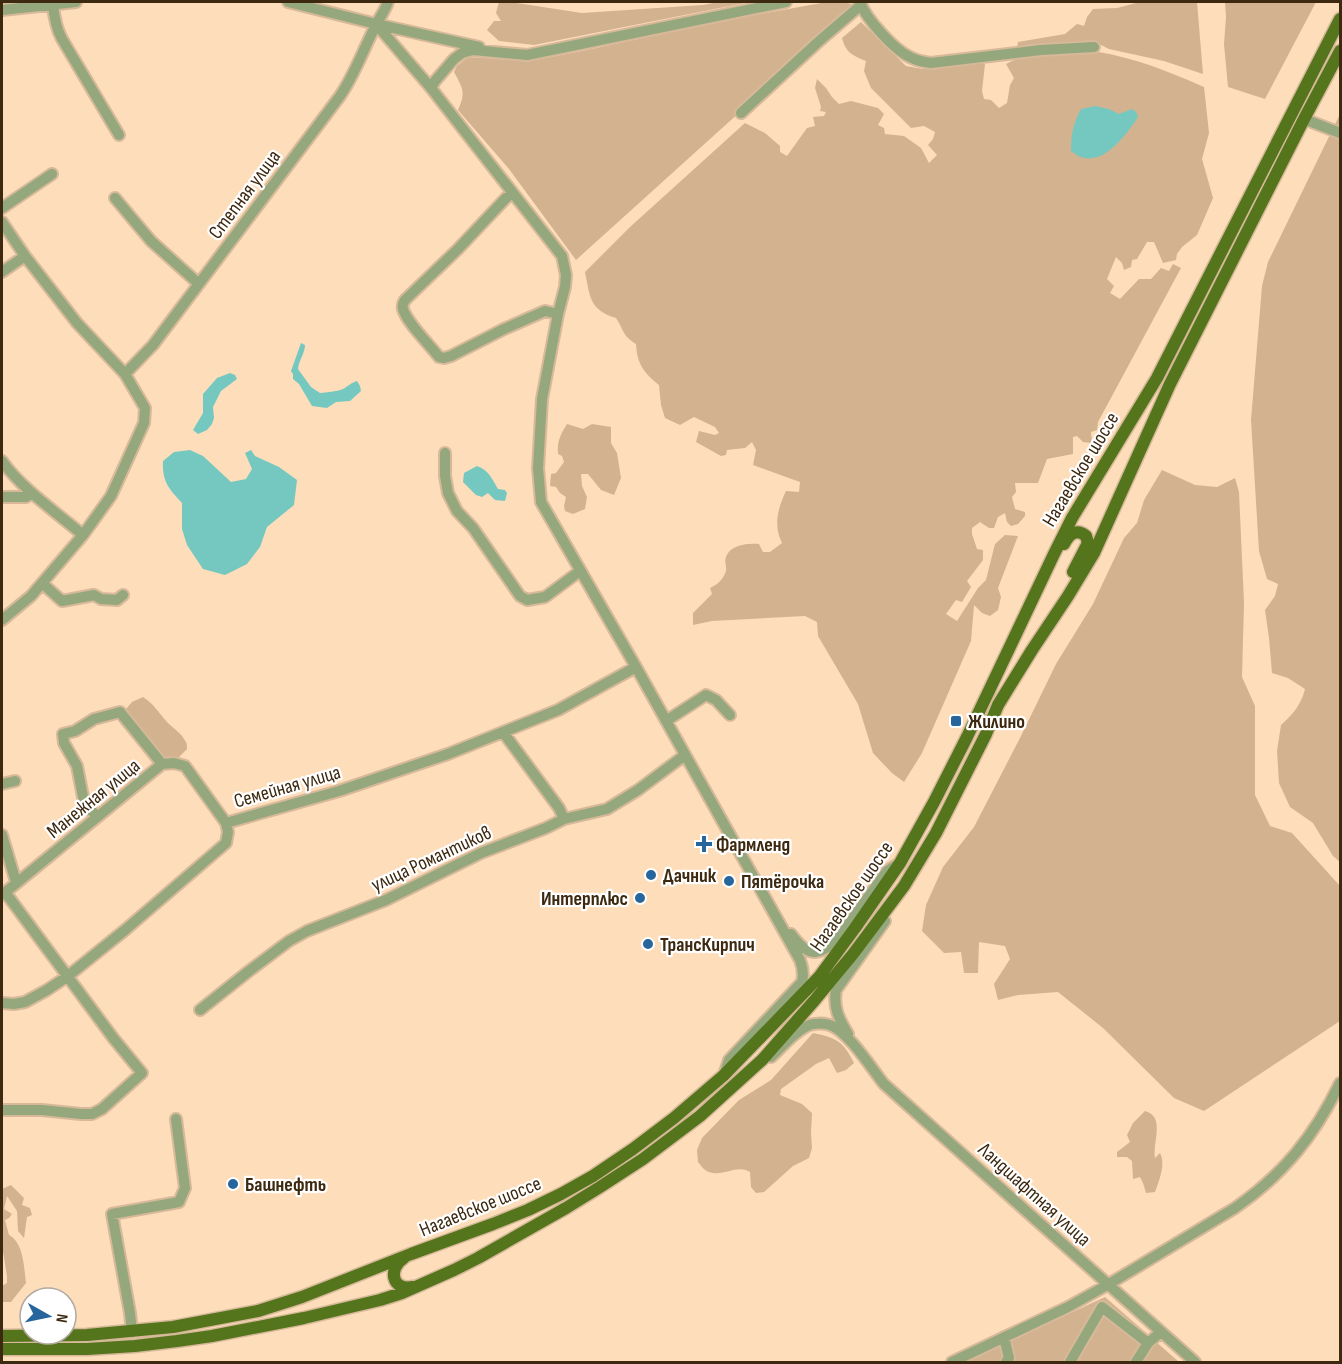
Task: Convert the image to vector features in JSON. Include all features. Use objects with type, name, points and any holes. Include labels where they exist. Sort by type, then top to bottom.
[{"type":"main road","name":"Нагаевское шоссе","points":[[2,1336],[87,1335],[132,1332],[199,1323],[267,1308],[310,1294],[528,1210],[561,1194],[633,1149],[723,1076],[819,977],[900,863],[967,737],[1072,518],[1157,378],[1341,18]]},
{"type":"main road","name":"Нагаевское шоссе","points":[[2,1349],[87,1349],[135,1346],[212,1336],[392,1297],[478,1258],[575,1203],[643,1159],[700,1116],[762,1060],[853,954],[904,886],[936,833],[986,734],[998,705],[1094,553],[1170,384],[1304,119],[1341,51]]},
{"type":"main road","points":[[1012,644],[1023,629],[1067,538],[1073,532],[1083,533],[1088,543],[1085,550],[1038,634],[1032,650]]},
{"type":"main road","points":[[411,1254],[396,1264],[395,1279],[403,1288],[422,1285]]},
{"type":"street","points":[[2,10],[75,2]]},
{"type":"street","points":[[288,2],[502,52]]},
{"type":"street","name":"Степная улица","points":[[125,374],[153,345],[340,96],[352,78],[388,2]]},
{"type":"street","points":[[431,88],[454,59],[462,53],[473,50],[527,55],[786,2]]},
{"type":"street","points":[[741,113],[861,3],[868,17],[895,47],[910,58],[921,62],[931,63],[1041,50],[1094,47]]},
{"type":"street","points":[[53,4],[56,28],[119,135]]},
{"type":"street","points":[[376,24],[431,88],[562,256],[566,275],[565,287],[542,399],[538,468],[541,502],[636,667],[803,968],[802,982],[729,1060],[723,1076]]},
{"type":"street","points":[[1304,119],[1341,134]]},
{"type":"street","points":[[2,208],[52,174]]},
{"type":"street","points":[[513,193],[405,300],[403,310],[440,357],[444,358],[545,311],[558,314]]},
{"type":"street","points":[[115,198],[151,241],[199,284]]},
{"type":"street","points":[[2,222],[25,256],[77,323],[125,374],[145,408],[144,423],[111,496],[83,535],[31,596],[2,620]]},
{"type":"street","points":[[2,272],[25,256]]},
{"type":"street","points":[[445,453],[448,493],[457,511],[473,528],[520,596],[527,600],[544,597],[580,571]]},
{"type":"street","points":[[2,461],[8,471],[32,493],[83,535]]},
{"type":"street","points":[[2,497],[26,497],[32,493]]},
{"type":"street","points":[[42,583],[63,601],[94,595],[101,599],[117,600],[123,595]]},
{"type":"street","name":"Семейная улица","points":[[2,1003],[25,1002],[68,976],[226,843],[228,832],[226,823],[339,791],[448,754],[558,710],[636,667]]},
{"type":"street","points":[[666,721],[706,695],[716,700],[729,716]]},
{"type":"street","points":[[97,817],[84,802],[77,766],[64,743],[63,734],[93,719],[120,712],[162,764]]},
{"type":"street","points":[[503,732],[559,808],[564,819]]},
{"type":"street","name":"улица Романтиков","points":[[200,1010],[289,941],[307,931],[386,900],[481,853],[564,819],[606,809],[638,790],[685,755]]},
{"type":"street","name":"Манежная улица","points":[[3,893],[162,764],[174,763],[185,766],[226,823]]},
{"type":"street","points":[[2,784],[15,781]]},
{"type":"street","points":[[2,836],[16,882]]},
{"type":"street","points":[[776,918],[805,950],[822,951],[838,939],[887,871],[900,863]]},
{"type":"street","points":[[855,1048],[837,1011],[834,1000],[836,990],[901,899],[904,886]]},
{"type":"street","points":[[2,1110],[92,1114],[102,1109],[142,1073],[3,893]]},
{"type":"street","points":[[700,1116],[718,1107],[793,1036],[807,1026],[824,1023],[832,1026],[843,1033],[855,1048]]},
{"type":"street","name":"Ландшафтная улица","points":[[855,1048],[884,1084],[1195,1362]]},
{"type":"street","points":[[952,1362],[1068,1307],[1235,1208],[1284,1168],[1319,1121],[1341,1083]]},
{"type":"street","points":[[132,1332],[112,1214],[178,1202],[185,1188],[176,1119]]},
{"type":"street","points":[[1070,1362],[1102,1307],[1148,1343]]},
{"type":"street","points":[[1136,1362],[1148,1343],[1161,1332]]},
{"type":"street","points":[[1004,1337],[1009,1358],[1006,1362]]},
{"type":"shaded area","points":[[499,2],[582,13],[719,2],[750,2],[534,45],[499,41],[487,30],[494,21],[501,21],[496,13]]},
{"type":"shaded area","points":[[827,2],[852,4],[854,9],[576,260],[509,169],[458,110],[462,91],[454,72],[457,66],[468,57],[530,61],[732,19]]},
{"type":"shaded area","points":[[1140,2],[1197,2],[1203,74],[1164,61],[1109,49],[1095,42],[1017,49],[1018,42],[1065,34],[1077,24],[1084,26],[1093,9],[1117,8]]},
{"type":"shaded area","points":[[1225,2],[1316,2],[1265,99],[1228,87],[1224,44]]},
{"type":"shaded area","points":[[861,22],[906,66],[923,69],[975,62],[985,64],[982,91],[984,99],[991,100],[999,108],[1007,103],[1010,85],[1014,78],[1006,64],[1029,54],[1054,50],[1106,53],[1157,68],[1204,87],[1209,133],[1202,159],[1213,198],[1197,235],[1182,247],[1176,260],[1163,263],[1154,242],[1147,242],[1137,259],[1132,260],[1131,267],[1124,270],[1122,263],[1116,257],[1107,279],[1114,286],[1110,293],[1120,299],[1139,279],[1151,279],[1161,268],[1169,271],[1173,264],[1181,268],[1098,422],[1097,430],[1091,432],[1092,443],[1083,442],[1077,436],[1073,437],[1073,454],[1047,459],[1038,483],[1015,483],[1016,492],[1012,497],[1015,509],[1025,512],[1025,516],[1018,524],[1011,526],[1007,522],[1005,513],[998,517],[994,528],[989,528],[980,522],[972,528],[977,549],[983,550],[983,560],[967,581],[971,587],[962,602],[956,600],[946,614],[957,621],[978,588],[986,580],[995,544],[1005,535],[1018,536],[998,588],[1001,597],[998,610],[990,616],[982,613],[974,605],[971,641],[922,753],[904,782],[873,753],[858,704],[818,636],[817,622],[805,616],[712,621],[693,625],[693,613],[712,594],[710,588],[723,577],[726,571],[726,557],[731,550],[735,547],[759,544],[763,552],[770,552],[782,543],[777,523],[781,504],[786,491],[799,492],[800,482],[753,465],[756,450],[752,442],[745,448],[727,450],[726,455],[721,456],[696,442],[699,431],[715,435],[719,433],[715,427],[694,417],[680,425],[665,418],[659,385],[642,368],[636,344],[626,336],[616,318],[600,311],[592,301],[585,272],[630,227],[745,123],[765,133],[780,146],[780,152],[787,156],[807,128],[815,126],[813,117],[824,116],[826,112],[820,111],[821,107],[815,88],[817,79],[839,104],[851,101],[878,108],[884,114],[878,125],[884,128],[885,134],[904,136],[921,148],[929,163],[937,155],[928,145],[935,132],[924,126],[911,128],[871,88],[864,71],[866,61],[853,55],[845,47],[842,38]]},
{"type":"shaded area","points":[[1340,114],[1340,862],[1333,856],[1313,823],[1290,807],[1279,783],[1277,751],[1281,725],[1296,709],[1305,689],[1288,678],[1272,673],[1265,610],[1275,596],[1278,584],[1267,579],[1259,551],[1251,420],[1262,286],[1268,262]]},
{"type":"shaded area","points":[[567,424],[583,429],[592,424],[611,427],[611,443],[617,453],[621,478],[614,495],[601,490],[588,474],[581,474],[582,486],[587,497],[585,509],[573,514],[565,511],[566,497],[556,487],[550,486],[551,474],[556,473],[564,462],[562,456],[558,454],[558,446]]},
{"type":"shaded area","points":[[1162,470],[1195,485],[1217,487],[1235,478],[1239,492],[1244,603],[1242,677],[1255,706],[1255,795],[1270,826],[1292,833],[1340,886],[1340,1021],[1204,1111],[1174,1098],[1103,1028],[1058,992],[1018,995],[998,1000],[994,984],[1010,959],[1005,946],[979,942],[978,973],[964,973],[961,952],[944,953],[922,931],[926,905],[943,867],[974,827],[1056,664],[1093,604],[1124,538],[1137,523],[1144,500]]},
{"type":"shaded area","points":[[143,697],[153,705],[186,743],[187,749],[177,759],[160,758],[129,715],[126,709],[132,702]]},
{"type":"shaded area","points":[[813,1033],[828,1037],[843,1045],[854,1063],[846,1070],[837,1073],[829,1058],[816,1064],[781,1089],[780,1095],[802,1104],[812,1113],[812,1148],[809,1158],[793,1166],[764,1192],[756,1193],[751,1187],[750,1172],[740,1169],[714,1173],[705,1169],[698,1162],[697,1150],[702,1138],[739,1100],[771,1080]]},
{"type":"shaded area","points":[[1145,1111],[1151,1114],[1157,1124],[1155,1158],[1160,1153],[1162,1157],[1161,1172],[1155,1192],[1146,1193],[1140,1177],[1133,1179],[1132,1161],[1127,1157],[1117,1157],[1117,1152],[1130,1142],[1127,1135],[1133,1123]]},
{"type":"shaded area","points":[[11,1185],[24,1198],[22,1205],[30,1208],[32,1215],[27,1217],[24,1238],[18,1231],[17,1211],[7,1196],[4,1209],[12,1214],[5,1220],[9,1235],[18,1244],[20,1250],[26,1283],[24,1286],[18,1286],[18,1293],[11,1302],[2,1302],[2,1286],[7,1283],[7,1276],[2,1245],[2,1189]]},
{"type":"shaded area","points":[[1105,1297],[1179,1362],[966,1362]]},
{"type":"water","points":[[1095,106],[1119,114],[1132,109],[1138,117],[1118,143],[1109,150],[1100,156],[1081,157],[1071,151],[1074,124],[1081,109]]},
{"type":"water","points":[[301,343],[305,345],[305,348],[298,369],[311,387],[320,393],[332,392],[357,381],[361,391],[350,401],[336,402],[327,408],[312,406],[299,384],[293,379],[291,371]]},
{"type":"water","points":[[230,373],[237,379],[221,391],[213,407],[212,424],[207,430],[198,434],[193,430],[203,413],[203,394],[217,378]]},
{"type":"water","points":[[190,450],[203,456],[231,482],[246,479],[252,469],[245,453],[251,450],[255,456],[279,467],[297,480],[294,505],[267,527],[260,547],[247,564],[225,575],[203,569],[187,545],[182,529],[182,503],[165,480],[163,461],[174,452]]},
{"type":"water","points":[[477,466],[487,472],[498,489],[505,490],[507,493],[505,501],[495,500],[488,493],[482,497],[476,495],[463,482],[464,473]]},
{"type":"place","name":"Жилино","points":[[956,721]]},
{"type":"place","name":"Фармленд","points":[[704,844]]},
{"type":"place","name":"Дачник","points":[[651,875]]},
{"type":"place","name":"Пятёрочка","points":[[729,881]]},
{"type":"place","name":"Интерплюс","points":[[640,898]]},
{"type":"place","name":"ТрансКирпич","points":[[648,944]]},
{"type":"place","name":"Башнефть","points":[[233,1184]]}]
